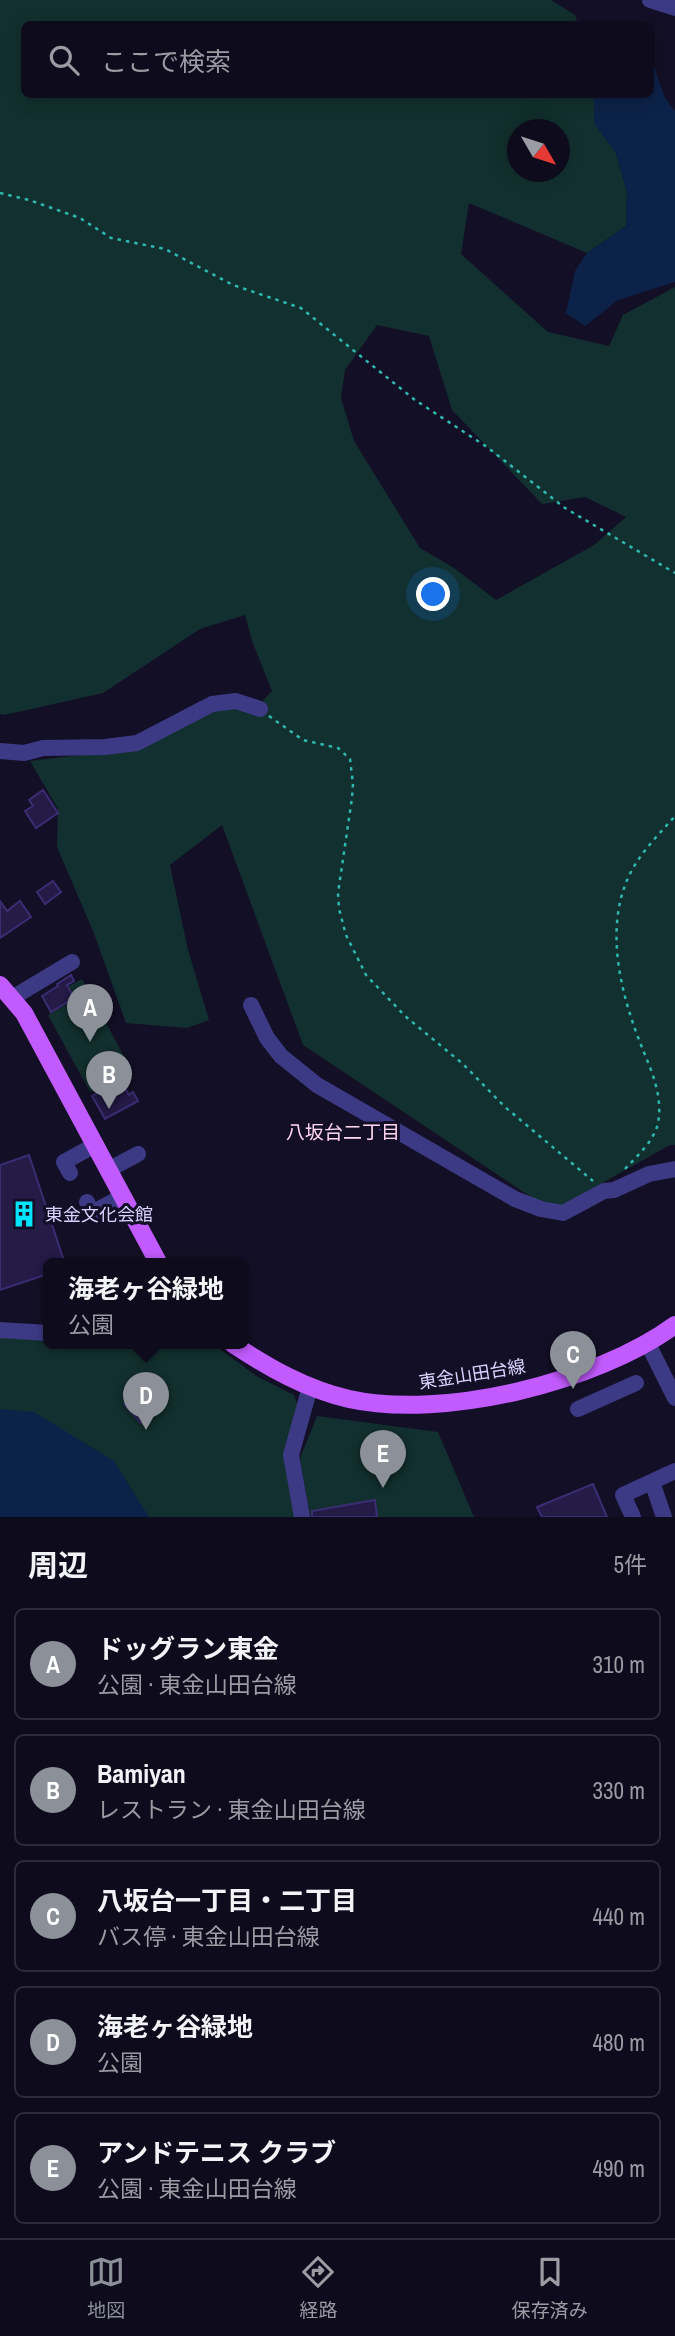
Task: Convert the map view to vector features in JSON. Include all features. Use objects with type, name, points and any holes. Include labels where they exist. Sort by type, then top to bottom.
[{"type":"main road","points":[[6,992],[24,1013],[156,1258]]},
{"type":"main road","name":"東金山田台線","points":[[240,1349],[271,1370],[310,1387],[348,1399],[392,1405],[436,1404],[557,1381],[603,1366],[648,1343],[675,1325]]},
{"type":"street","points":[[650,0],[675,8]]},
{"type":"street","points":[[0,751],[24,753],[43,748],[105,747],[137,743],[212,704],[236,701],[260,709]]},
{"type":"street","points":[[6,992],[72,962]]},
{"type":"street","points":[[251,1005],[267,1038],[281,1056],[317,1085],[515,1199],[541,1209],[563,1213],[604,1191],[614,1190],[649,1174],[675,1169]]},
{"type":"street","points":[[70,1173],[64,1162],[95,1145]]},
{"type":"street","points":[[108,1170],[138,1154]]},
{"type":"street","points":[[87,1202],[92,1213],[123,1196]]},
{"type":"street","points":[[0,1330],[43,1333]]},
{"type":"street","points":[[648,1343],[675,1398]]},
{"type":"street","points":[[578,1409],[636,1383]]},
{"type":"street","points":[[302,1517],[291,1455],[310,1387]]},
{"type":"street","points":[[633,1517],[623,1495],[675,1471]]},
{"type":"street","points":[[652,1482],[664,1517]]},
{"type":"path","points":[[0,193],[80,218],[111,238],[165,248],[233,285],[301,308],[415,400],[487,447],[565,508],[675,573]]},
{"type":"path","points":[[260,709],[303,740],[338,748],[350,759],[352,798],[338,893],[339,909],[346,935],[366,975],[405,1016],[463,1064],[505,1107],[604,1191],[652,1140],[658,1124],[659,1101],[653,1076],[629,1014],[621,981],[618,916],[632,869],[675,816]]},
{"type":"green space","points":[[0,0],[551,0],[575,15],[577,21],[21,21],[21,98],[594,98],[594,123],[616,153],[627,192],[626,226],[587,253],[469,203],[461,254],[548,332],[609,346],[623,315],[675,287],[675,1145],[670,1145],[552,1211],[303,1045],[222,825],[170,865],[188,950],[209,1020],[187,1028],[126,1023],[93,931],[57,847],[58,809],[30,761],[146,747],[211,710],[233,707],[253,711],[272,691],[252,641],[245,615],[200,629],[103,693],[0,714]],"holes":[[[377,325],[429,336],[452,410],[542,504],[585,497],[626,517],[594,545],[496,600],[454,568],[420,548],[354,441],[341,398],[345,370]]]},
{"type":"green space","points":[[82,979],[131,1069],[90,1092],[48,1015],[76,999],[69,986]]},
{"type":"green space","points":[[0,1336],[43,1340],[43,1349],[220,1349],[258,1377],[294,1395],[298,1406],[297,1517],[0,1517]]},
{"type":"green space","points":[[317,1416],[438,1432],[474,1517],[310,1517],[300,1458]]},
{"type":"water","points":[[654,67],[665,98],[675,111],[675,282],[618,300],[585,326],[566,313],[575,271],[587,253],[626,226],[627,192],[616,153],[594,123],[594,98],[654,98]]},
{"type":"water","points":[[0,1409],[34,1412],[114,1461],[149,1517],[0,1517]]},
{"type":"building","points":[[43,790],[58,813],[36,828],[25,811],[33,806],[29,800]]},
{"type":"building","points":[[53,881],[61,892],[45,904],[37,892]]},
{"type":"building","points":[[0,901],[7,911],[20,901],[31,917],[0,938]]},
{"type":"building","points":[[71,975],[74,981],[67,985],[74,998],[51,1012],[42,996]]},
{"type":"building","points":[[121,1080],[129,1095],[133,1092],[138,1101],[105,1119],[92,1096]]},
{"type":"building","name":"東金文化会館","points":[[29,1155],[63,1258],[43,1258],[43,1276],[0,1290],[0,1165]]},
{"type":"building","points":[[133,1396],[150,1415],[141,1423],[124,1404]]},
{"type":"building","points":[[593,1484],[607,1517],[542,1517],[537,1507]]},
{"type":"building","points":[[375,1500],[377,1517],[312,1517],[312,1511]]},
{"type":"place","name":"ドッグラン東金","points":[[90,1042]]},
{"type":"place","name":"Bamiyan","points":[[109,1109]]},
{"type":"place","name":"東金文化会館","points":[[24,1214]]},
{"type":"place","name":"八坂台一丁目・二丁目","points":[[573,1389]]},
{"type":"place","name":"海老ヶ谷緑地","points":[[146,1430]]},
{"type":"place","name":"アンドテニス クラブ","points":[[383,1488]]},
{"type":"district","name":"八坂台二丁目","points":[[343,1132]]}]
